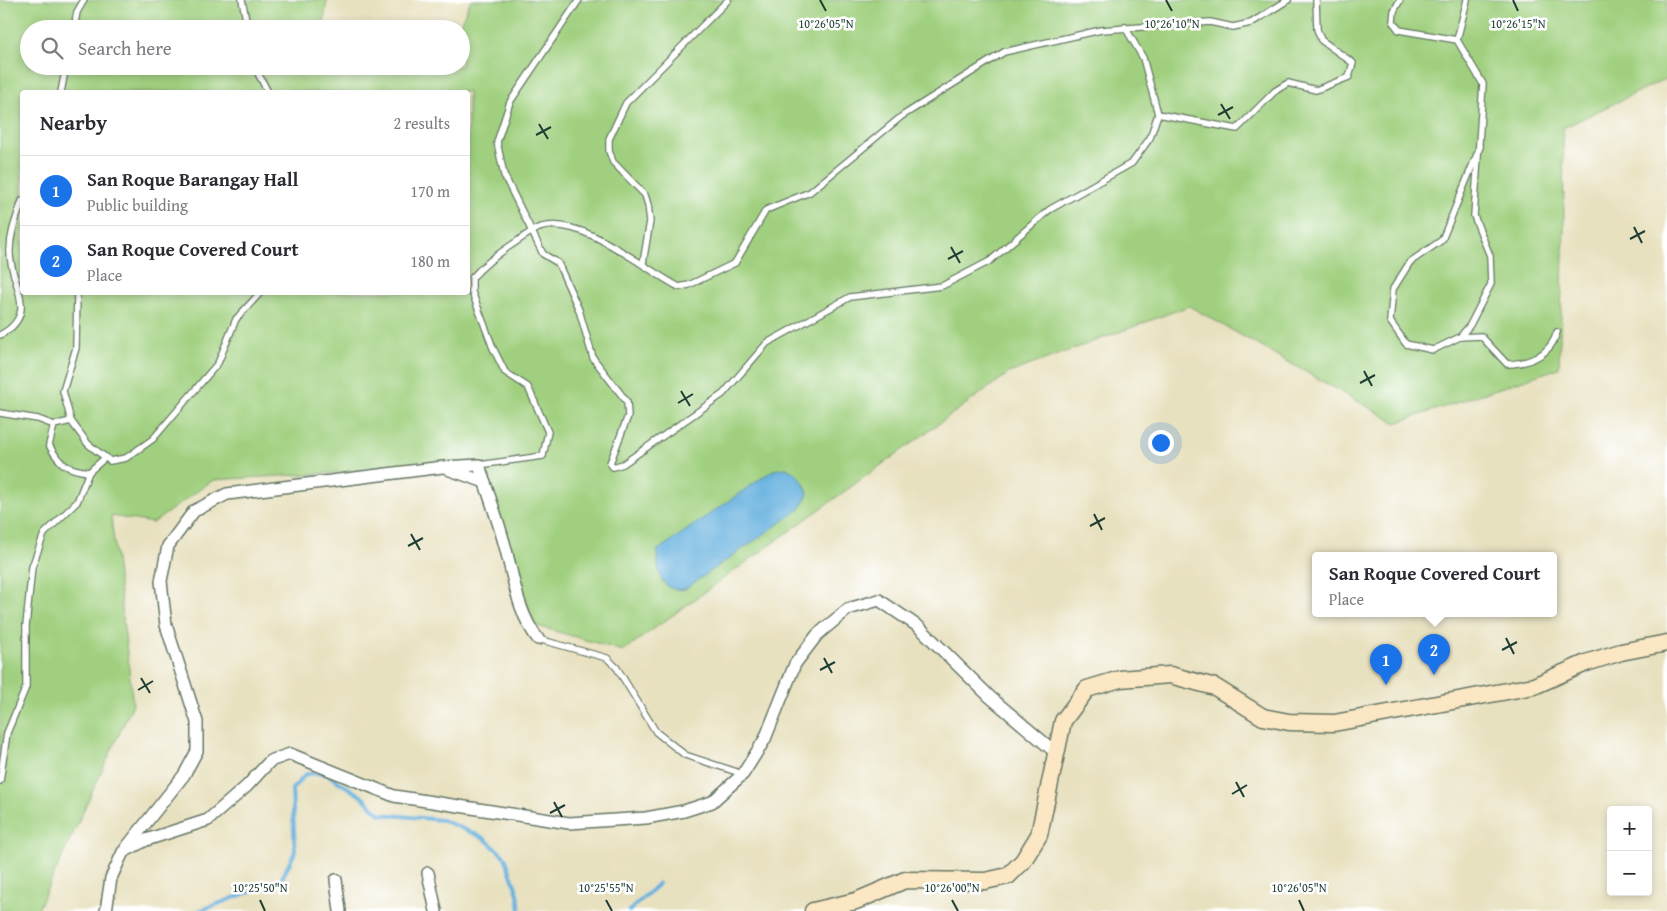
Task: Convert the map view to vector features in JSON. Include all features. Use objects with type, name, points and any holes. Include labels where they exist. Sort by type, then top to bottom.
[{"type":"street","points":[[106,911],[111,878],[123,852],[184,775],[198,751],[197,722],[166,625],[161,581],[168,546],[194,511],[227,494],[443,468],[480,466],[522,611],[529,627],[538,639]]},
{"type":"street","points":[[443,468],[484,482]]},
{"type":"street","points":[[123,852],[146,840],[208,820],[247,786],[270,761],[290,754],[394,796],[569,823],[646,818],[684,811],[712,802],[743,774],[765,739],[796,664],[817,636],[848,609],[879,600],[919,626],[990,697],[1055,752]]},
{"type":"street","points":[[813,911],[856,901],[905,880],[985,881],[1008,876],[1024,861],[1039,836],[1049,796],[1055,752],[1063,721],[1087,690],[1120,679],[1170,674],[1214,687],[1262,718],[1289,722],[1334,723],[1534,686],[1594,660],[1621,652],[1667,643]]},
{"type":"street","points":[[428,873],[436,911]]},
{"type":"street","points":[[336,880],[340,911]]},
{"type":"lane","points":[[76,20],[77,12],[84,0]]},
{"type":"lane","points":[[242,0],[246,20]]},
{"type":"lane","points":[[579,0],[510,102],[496,142],[504,174],[543,254],[558,263],[579,310],[593,358],[626,402],[628,416],[611,456],[610,463],[613,467],[623,464],[723,394],[768,343],[850,297],[942,286],[990,261],[1049,210],[1132,163],[1150,138],[1158,114],[1143,58],[1126,27]]},
{"type":"lane","points":[[643,264],[650,222],[648,205],[645,195],[613,162],[609,151],[609,140],[626,103],[728,0]]},
{"type":"lane","points":[[480,466],[543,456],[548,432],[528,387],[505,372],[470,291],[472,278],[485,262],[532,231],[542,226],[567,226],[612,245],[679,287],[689,285],[735,263],[766,210],[810,192],[902,116],[1004,52],[1101,30],[1126,27],[1210,22],[1234,26],[1251,23],[1288,0]]},
{"type":"lane","points":[[1158,114],[1237,129],[1275,91],[1288,83],[1316,90],[1349,77],[1353,63],[1321,40],[1317,29],[1316,0]]},
{"type":"lane","points":[[1400,0],[1394,11],[1393,22],[1399,30],[1457,40]]},
{"type":"lane","points":[[1460,337],[1470,325],[1491,284],[1490,256],[1474,216],[1483,84],[1457,40],[1467,0]]},
{"type":"lane","points":[[61,90],[64,75]]},
{"type":"lane","points":[[259,75],[267,90]]},
{"type":"lane","points":[[1480,147],[1442,240],[1410,262],[1393,289],[1390,320],[1406,344],[1433,350],[1460,337],[1482,336],[1506,364],[1522,364],[1543,354],[1555,339],[1557,332]]},
{"type":"lane","points":[[20,207],[9,251],[20,294]]},
{"type":"lane","points":[[0,335],[8,331],[21,316],[20,295]]},
{"type":"lane","points":[[77,295],[76,348],[63,390],[71,422],[88,444],[110,461],[126,458],[153,439],[218,363],[236,319],[257,295]]},
{"type":"lane","points":[[0,413],[38,419],[54,426],[71,422]]},
{"type":"lane","points":[[54,426],[49,445],[58,462],[74,470],[89,472]]},
{"type":"lane","points":[[0,781],[7,733],[26,687],[26,626],[32,568],[44,534],[77,502],[89,472],[106,457]]},
{"type":"lane","points":[[538,639],[607,658],[617,668],[656,732],[685,755],[743,774]]},
{"type":"green space","points":[[0,0],[327,0],[324,20],[20,20],[20,75],[470,75],[470,20],[462,20],[471,0],[1667,0],[1667,78],[1563,128],[1564,230],[1559,368],[1396,423],[1189,306],[1009,373],[623,651],[534,625],[481,464],[213,480],[153,523],[111,516],[133,704],[37,911],[0,911]]},
{"type":"water","points":[[786,468],[798,475],[808,494],[800,509],[685,589],[676,589],[665,584],[659,572],[658,550],[773,470]]},
{"type":"waterway","points":[[199,911],[281,880],[295,852],[292,789],[306,774],[325,773],[361,796],[380,814],[442,820],[484,838],[505,857],[518,894],[520,911]]},
{"type":"waterway","points":[[629,911],[659,883]]},
{"type":"place","name":"San Roque Covered Court","points":[[1434,675]]},
{"type":"place","name":"San Roque Barangay Hall","points":[[1386,685]]}]
